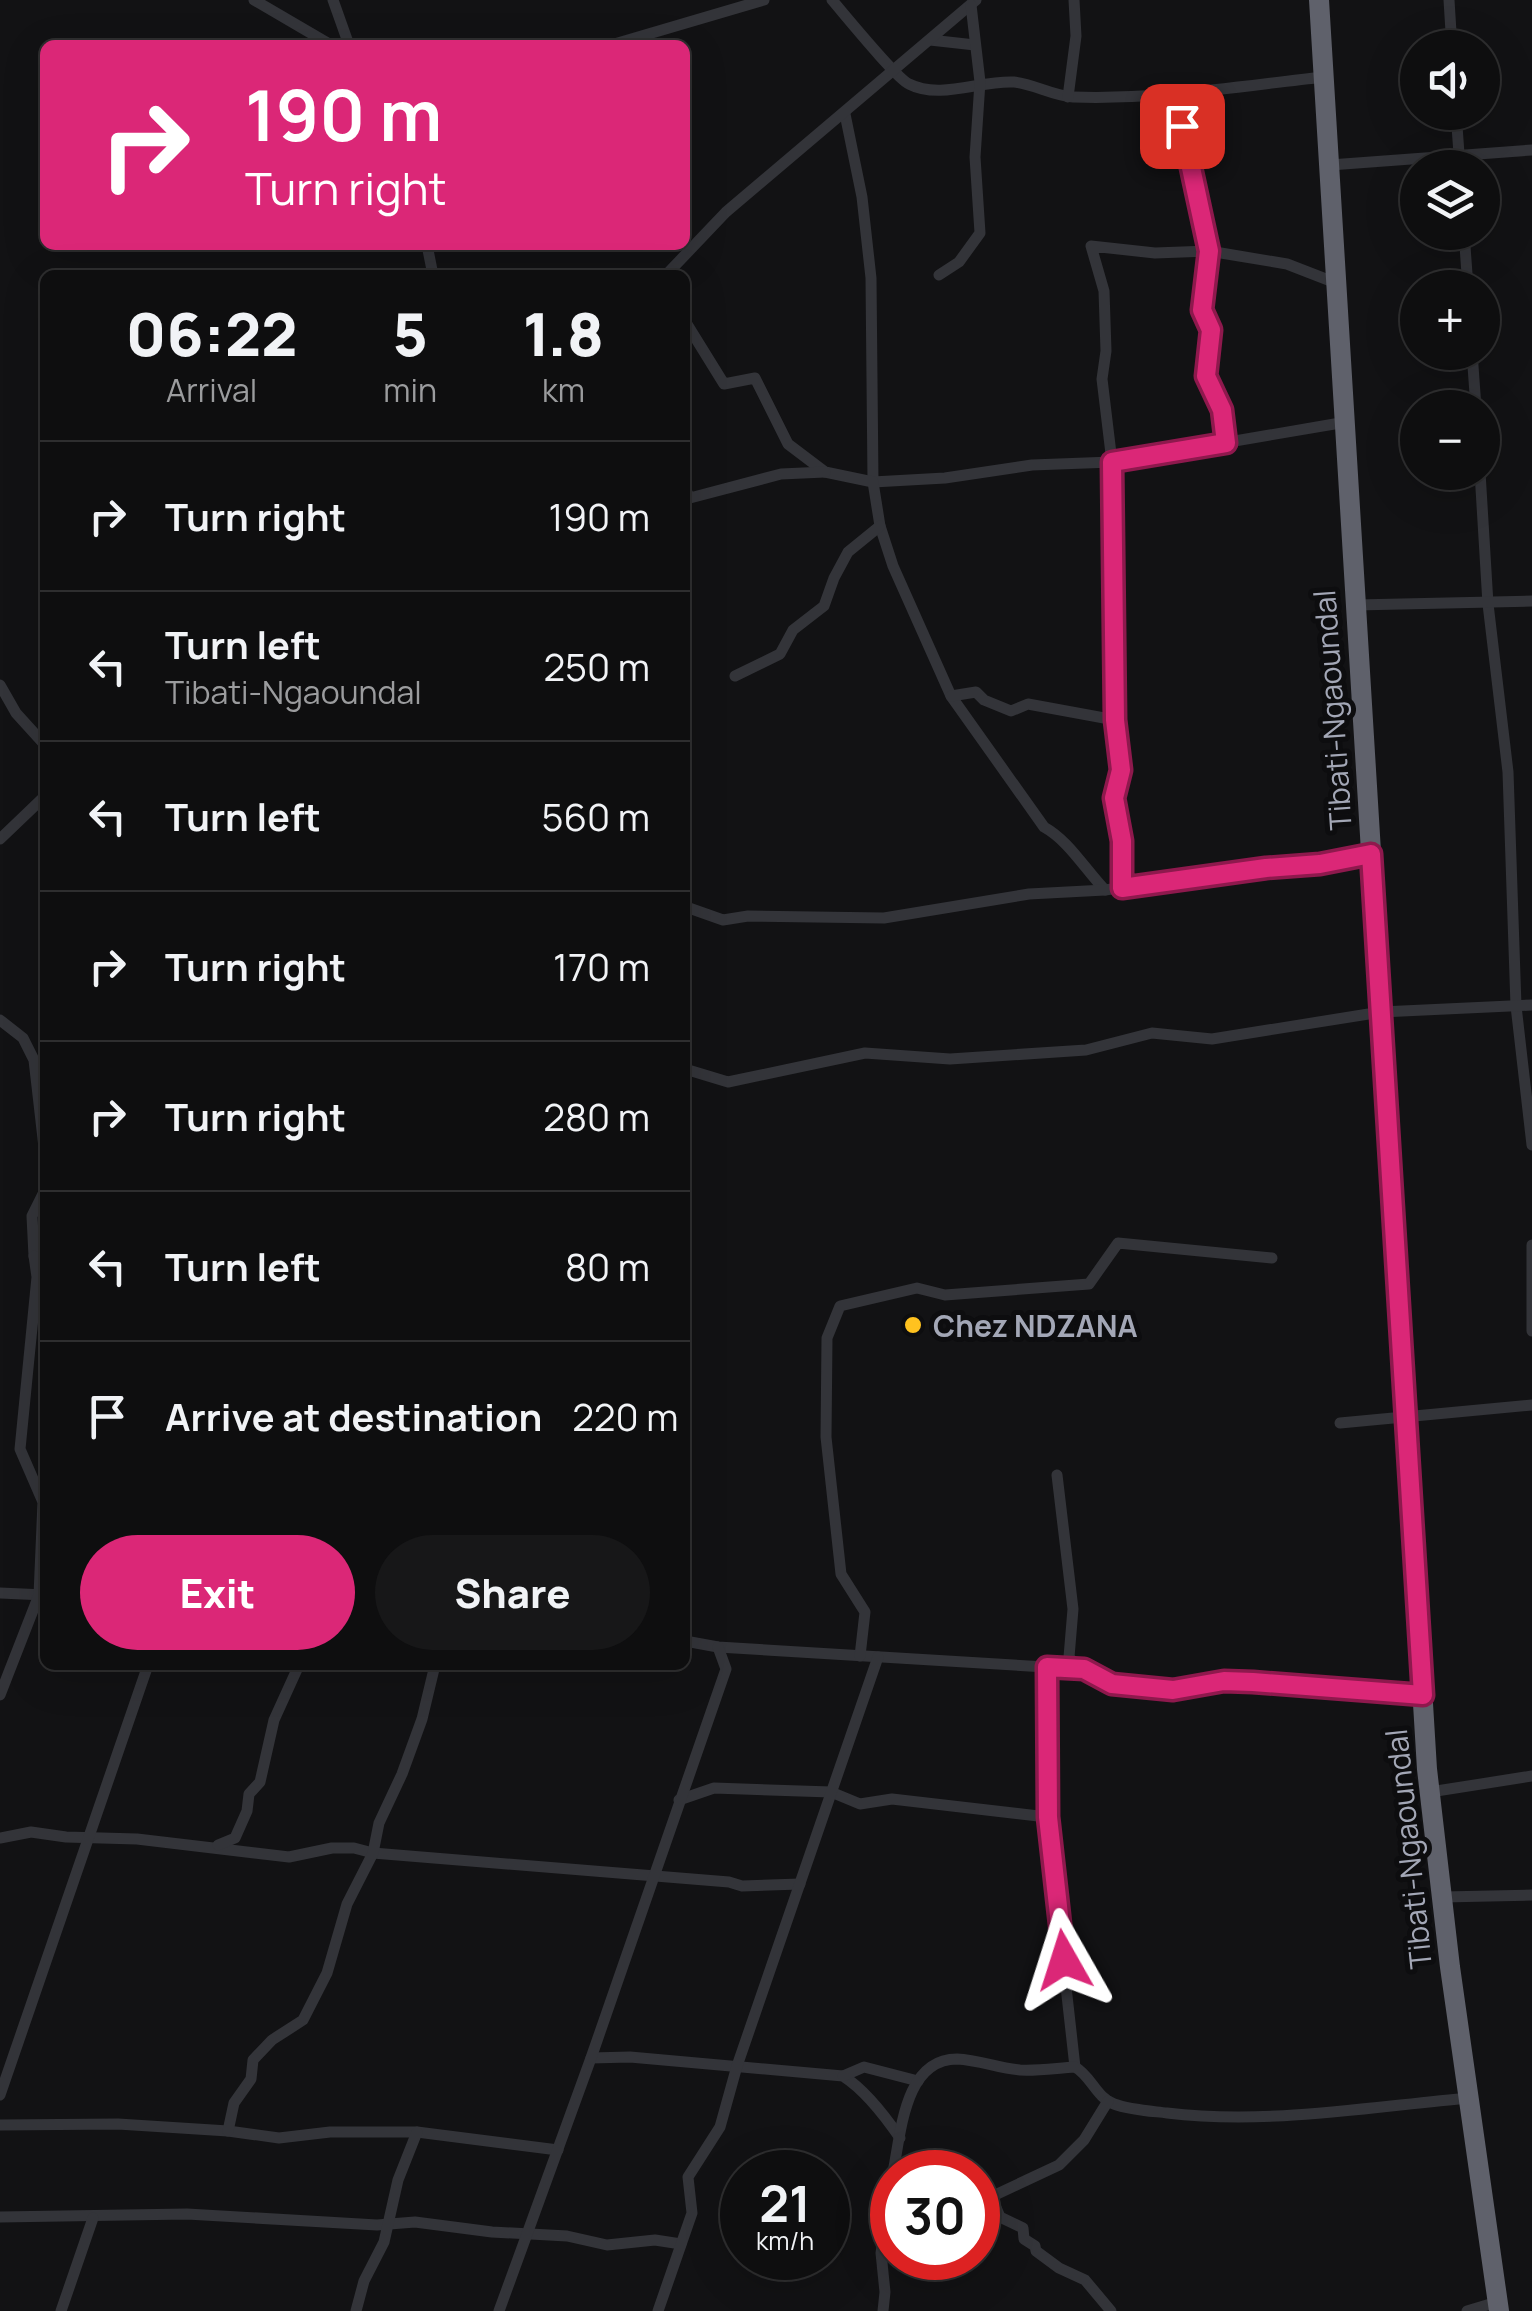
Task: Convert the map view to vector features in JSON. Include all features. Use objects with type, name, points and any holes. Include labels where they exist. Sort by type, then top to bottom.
[{"type":"highway","name":"Tibati-Ngaoundal","points":[[1320,0],[1430,1792],[1498,2307]]},
{"type":"street","points":[[254,0],[322,40]]},
{"type":"street","points":[[334,0],[347,40]]},
{"type":"street","points":[[629,40],[764,0]]},
{"type":"street","points":[[832,0],[907,84],[933,90],[980,82],[1018,82],[1068,97],[1174,95],[1324,77]]},
{"type":"street","points":[[1068,97],[1076,36],[1074,0]]},
{"type":"street","points":[[1449,0],[1451,30]]},
{"type":"street","points":[[690,250],[726,212],[973,2]]},
{"type":"street","points":[[939,275],[960,262],[980,233],[974,157],[980,82],[973,2]]},
{"type":"street","points":[[930,40],[976,45]]},
{"type":"street","points":[[1174,95],[1209,251],[1202,310],[1211,330],[1206,376],[1222,410],[1226,443]]},
{"type":"street","points":[[845,114],[862,198],[872,278],[872,482],[892,566],[951,696],[1044,827],[1062,838],[1105,890]]},
{"type":"street","points":[[1500,155],[1532,150]]},
{"type":"street","points":[[1330,165],[1400,163]]},
{"type":"street","points":[[1122,888],[1122,841],[1114,798],[1121,770],[1115,720],[1112,462],[1102,379],[1106,351],[1104,290],[1091,246],[1155,253],[1209,251],[1287,264],[1336,283]]},
{"type":"street","points":[[671,270],[690,250]]},
{"type":"street","points":[[690,329],[724,384],[756,378],[788,444],[826,472]]},
{"type":"street","points":[[690,498],[781,474],[826,472],[872,482],[945,478],[1032,465],[1112,462],[1346,422]]},
{"type":"street","points":[[1481,490],[1488,604],[1511,811],[1516,1006],[1532,1145]]},
{"type":"street","points":[[734,676],[780,654],[792,630],[824,606],[848,552],[880,526]]},
{"type":"street","points":[[1356,604],[1532,601]]},
{"type":"street","points":[[0,685],[16,713],[40,739]]},
{"type":"street","points":[[951,696],[976,692],[984,700],[1012,711],[1028,704],[1115,720]]},
{"type":"street","points":[[0,839],[40,801]]},
{"type":"street","points":[[690,908],[722,920],[748,916],[884,918],[1029,894],[1105,890],[1320,864],[1371,854]]},
{"type":"street","points":[[690,1071],[728,1082],[865,1053],[950,1059],[1080,1051],[1152,1033],[1224,1038],[1381,1012],[1532,1005]]},
{"type":"street","points":[[0,1020],[23,1038],[34,1060],[40,1112]]},
{"type":"street","points":[[40,1200],[32,1216],[39,1257],[20,1450],[40,1495]]},
{"type":"street","points":[[860,1656],[864,1612],[841,1574],[826,1437],[827,1338],[840,1306],[917,1288],[945,1295],[1089,1284],[1118,1243],[1272,1258]]},
{"type":"street","points":[[1532,1245],[1532,1331]]},
{"type":"street","points":[[1340,1422],[1532,1405]]},
{"type":"street","points":[[1057,1475],[1073,1609],[1069,1657],[1084,1669],[1112,1684],[1173,1690],[1224,1681],[1423,1695]]},
{"type":"street","points":[[0,1593],[40,1595]]},
{"type":"street","points":[[0,1694],[40,1600]]},
{"type":"street","points":[[690,1642],[718,1648],[1084,1669]]},
{"type":"street","points":[[499,2311],[726,1669],[718,1648]]},
{"type":"street","points":[[658,2311],[692,2213],[688,2177],[720,2128],[737,2066],[878,1657]]},
{"type":"street","points":[[1047,1667],[1048,1817],[1075,2067],[1108,2101],[1156,2111],[1239,2118],[1469,2098]]},
{"type":"street","points":[[0,2095],[146,1670]]},
{"type":"street","points":[[214,1847],[235,1838],[250,1794],[260,1782],[274,1720],[297,1670]]},
{"type":"street","points":[[228,2131],[234,2102],[251,2079],[253,2060],[272,2040],[303,2020],[327,1974],[346,1904],[373,1853],[380,1823],[422,1719],[434,1670]]},
{"type":"street","points":[[1430,1792],[1532,1776]]},
{"type":"street","points":[[679,1800],[714,1788],[831,1792],[860,1804],[892,1799],[1048,1817]]},
{"type":"street","points":[[0,1838],[31,1832],[289,1857],[332,1848],[354,1848],[373,1853],[654,1875],[742,1886],[800,1884]]},
{"type":"street","points":[[1443,1897],[1532,1895]]},
{"type":"street","points":[[591,2058],[630,2057],[843,2076],[861,2088],[900,2138]]},
{"type":"street","points":[[898,2150],[908,2104],[918,2082],[928,2069],[943,2060],[981,2061],[1025,2070],[1075,2067]]},
{"type":"street","points":[[843,2076],[864,2066],[918,2082]]},
{"type":"street","points":[[1000,2192],[1058,2165],[1084,2140],[1108,2101]]},
{"type":"street","points":[[0,2126],[118,2124],[279,2138],[330,2132],[418,2132],[558,2150]]},
{"type":"street","points":[[356,2311],[364,2281],[384,2242],[398,2180],[418,2132]]},
{"type":"street","points":[[0,2217],[187,2214],[387,2224],[426,2222],[492,2232],[528,2231],[607,2245],[655,2240],[681,2244]]},
{"type":"street","points":[[1000,2217],[1023,2228],[1024,2239],[1036,2251],[1084,2280],[1111,2311]]},
{"type":"street","points":[[61,2311],[94,2218]]},
{"type":"street","points":[[884,2280],[884,2311]]},
{"type":"street","points":[[1467,2311],[1498,2307]]},
{"type":"place","name":"Chez NDZANA","points":[[913,1325]]},
{"type":"route","points":[[1064,1960],[1048,1817],[1047,1667],[1084,1669],[1112,1684],[1173,1690],[1224,1681],[1282,1682],[1423,1695],[1371,854],[1320,864],[1122,888],[1122,841],[1114,798],[1121,770],[1115,720],[1112,462],[1226,443],[1222,410],[1206,376],[1211,330],[1202,310],[1209,251],[1182,126]]}]
